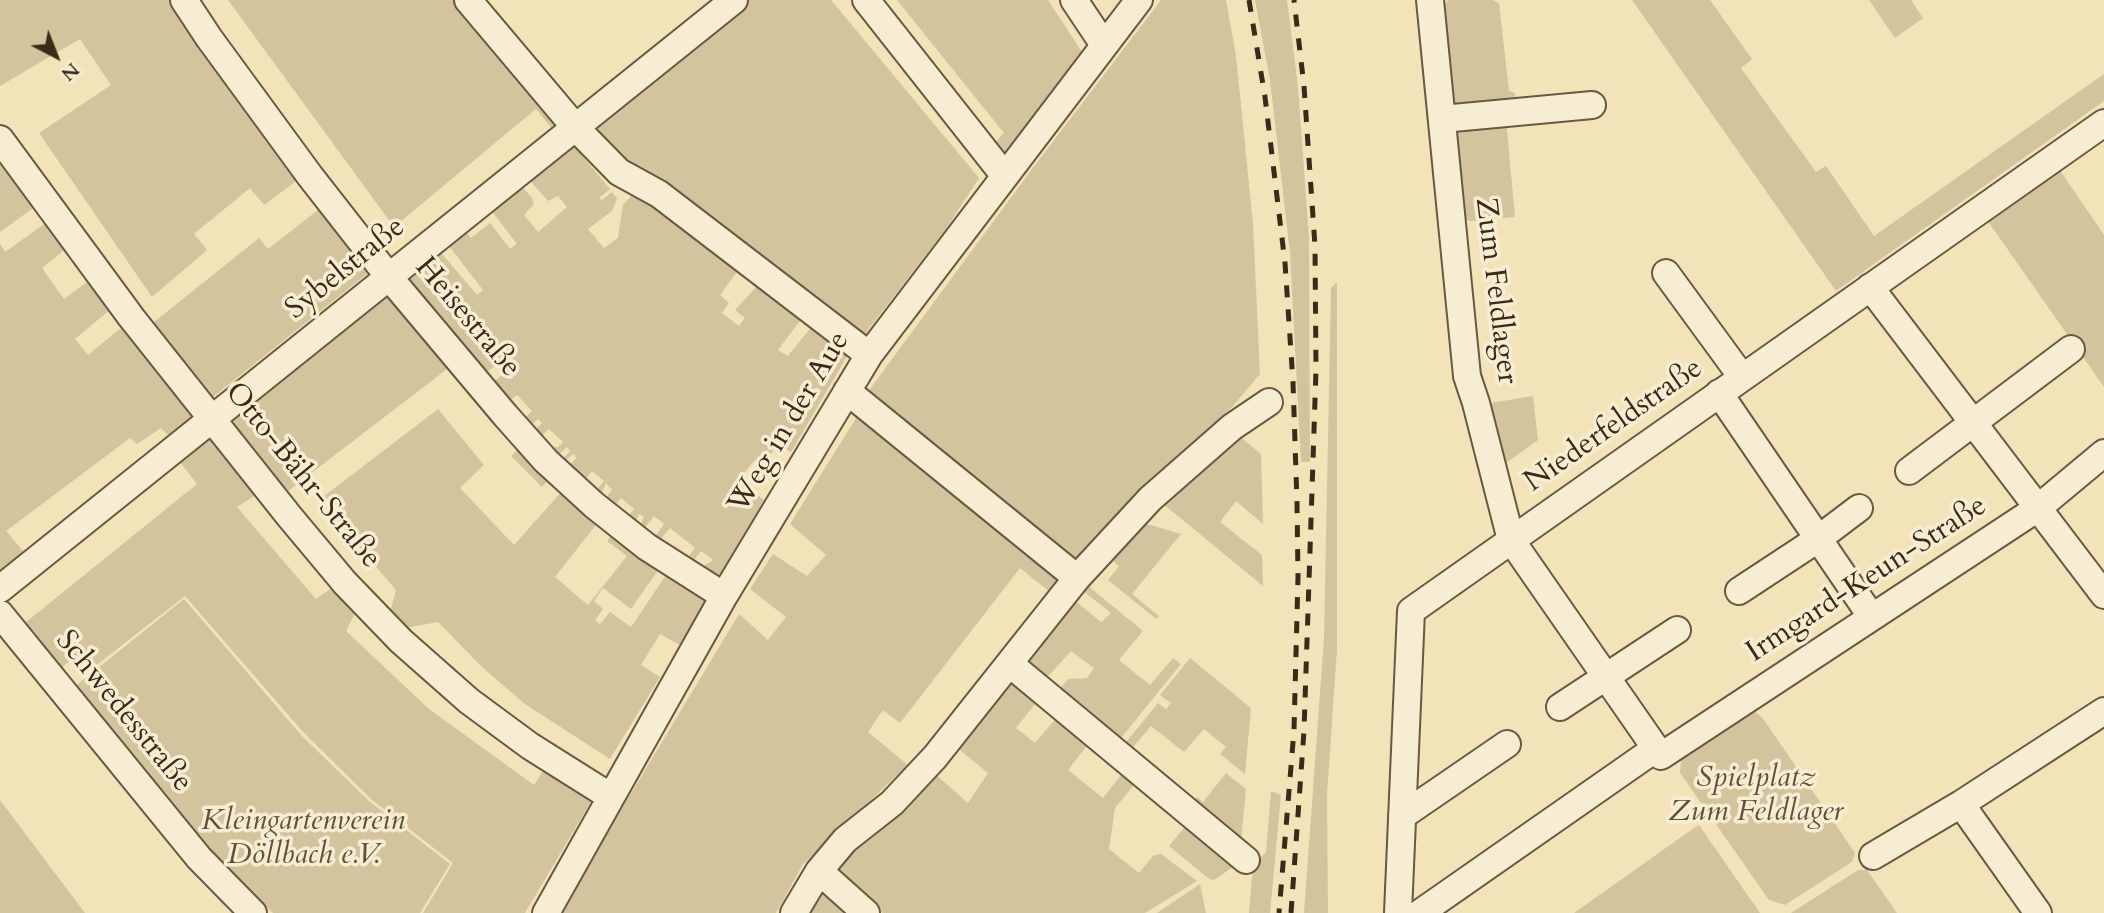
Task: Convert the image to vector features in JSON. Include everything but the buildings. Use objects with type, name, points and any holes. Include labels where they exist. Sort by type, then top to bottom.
[{"type":"street","name":"Heisestraße","points":[[184,0],[262,114],[389,277],[505,415],[554,468],[594,505],[647,547],[724,596]]},
{"type":"street","points":[[468,0],[575,127],[620,172],[659,194],[869,355]]},
{"type":"street","name":"Sybelstraße","points":[[0,589],[734,0]]},
{"type":"street","points":[[866,0],[1004,175]]},
{"type":"street","points":[[1074,0],[1104,45]]},
{"type":"street","name":"Weg in der Aue","points":[[546,913],[724,596],[869,355],[1139,0]]},
{"type":"street","name":"Zum Feldlager","points":[[1430,0],[1467,376],[1511,540],[1658,753]]},
{"type":"street","points":[[1442,120],[1592,105]]},
{"type":"street","name":"Niederfeldstraße","points":[[1398,913],[1411,611],[2104,123]]},
{"type":"street","name":"Otto-Bähr-Straße","points":[[0,139],[131,317],[345,583],[401,641],[468,701],[530,746],[611,797]]},
{"type":"street","points":[[1666,272],[1742,377]]},
{"type":"street","points":[[1870,286],[2104,595]]},
{"type":"street","points":[[1909,471],[2071,349]]},
{"type":"street","points":[[847,391],[1077,578]]},
{"type":"street","points":[[1719,393],[1871,616]]},
{"type":"street","points":[[794,913],[819,871],[845,840],[892,803],[935,757],[1077,578],[1155,495],[1231,427],[1269,402]]},
{"type":"street","name":"Irmgard-Keun-Straße","points":[[1420,913],[1658,753],[2038,508],[2104,453]]},
{"type":"street","points":[[1739,591],[1818,539],[1859,508]]},
{"type":"street","name":"Schwedesstraße","points":[[0,614],[199,858],[253,913]]},
{"type":"street","points":[[1560,706],[1677,630]]},
{"type":"street","points":[[1010,664],[1246,860]]},
{"type":"street","points":[[1873,856],[1961,804],[2104,712]]},
{"type":"street","points":[[1402,816],[1507,744]]},
{"type":"street","points":[[1961,804],[2038,913]]},
{"type":"street","points":[[819,871],[866,913]]},
{"type":"green space","points":[[0,0],[171,0],[299,179],[264,205],[250,188],[194,234],[207,250],[152,297],[39,133],[111,85],[80,39],[0,86]]},
{"type":"green space","points":[[228,0],[454,0],[561,123],[553,130],[536,109],[394,227]]},
{"type":"green space","points":[[749,0],[831,0],[979,178],[945,230],[864,335],[661,181],[626,160],[598,131],[598,122]]},
{"type":"green space","points":[[897,0],[1048,0],[1082,52],[1005,155],[994,144],[1004,133]]},
{"type":"green space","points":[[1161,0],[1226,0],[1236,56],[1253,224],[1260,374],[1233,406],[1136,495],[1081,558],[1068,559],[867,393]]},
{"type":"green space","points":[[1255,0],[1287,0],[1298,87],[1309,238],[1310,462],[1301,462],[1290,253],[1270,80]]},
{"type":"green space","points":[[1448,0],[1493,0],[1499,3],[1509,91],[1515,93],[1516,105],[1455,107],[1451,102],[1442,36],[1447,34],[1444,7]]},
{"type":"green space","points":[[1632,0],[1710,0],[1752,59],[1741,68],[1816,172],[1826,166],[1874,236],[2104,74],[2104,101],[1836,291]]},
{"type":"green space","points":[[1869,0],[1911,0],[1923,18],[1895,38]]},
{"type":"green space","points":[[1506,120],[1515,217],[1470,221],[1465,219],[1453,140],[1457,128]]},
{"type":"green space","points":[[573,145],[610,189],[599,198],[602,200],[612,192],[617,199],[612,211],[588,229],[604,248],[618,238],[623,205],[633,194],[651,201],[739,269],[720,295],[729,303],[722,313],[739,326],[745,318],[735,310],[758,285],[802,318],[778,350],[788,356],[812,326],[848,355],[791,452],[777,444],[771,454],[765,451],[758,462],[755,460],[739,479],[764,500],[721,573],[714,577],[699,569],[713,560],[701,551],[691,564],[686,560],[695,548],[670,528],[658,542],[654,538],[664,524],[654,516],[642,531],[639,529],[644,517],[639,514],[634,525],[626,519],[634,509],[621,498],[613,508],[607,503],[612,490],[606,483],[600,497],[595,492],[604,481],[592,471],[583,483],[566,468],[577,458],[573,454],[562,464],[560,462],[570,451],[567,447],[555,458],[545,447],[558,447],[563,442],[549,429],[540,437],[532,433],[542,423],[538,419],[528,429],[522,421],[532,411],[517,395],[508,402],[491,384],[508,370],[500,362],[483,375],[406,280],[437,248],[477,295],[483,290],[445,241],[462,227],[471,238],[490,223],[510,249],[517,244],[487,205],[517,181],[532,198],[534,204],[524,215],[538,232],[567,207],[558,196],[548,201],[525,175]]},
{"type":"green space","points":[[0,158],[36,206],[0,232]]},
{"type":"green space","points":[[2057,166],[2104,235],[2104,387],[1985,217]]},
{"type":"green space","points":[[323,206],[373,269],[208,401],[149,326],[259,238],[268,249]]},
{"type":"green space","points":[[47,222],[68,247],[42,268],[64,299],[91,279],[112,308],[75,339],[88,355],[126,324],[196,411],[194,418],[170,437],[161,428],[137,444],[130,438],[6,531],[25,553],[0,574],[0,244],[5,252]]},
{"type":"green space","points":[[1337,282],[1337,649],[1327,795],[1328,913],[1304,913],[1324,638],[1331,288]]},
{"type":"green space","points":[[392,293],[451,366],[288,491],[269,474],[230,425],[228,417],[367,303]]},
{"type":"green space","points":[[1533,396],[1538,440],[1503,465],[1485,404]]},
{"type":"green space","points":[[438,409],[484,465],[460,488],[514,545],[563,490],[599,521],[555,577],[588,605],[627,556],[607,541],[614,532],[661,566],[631,609],[603,588],[594,601],[603,609],[595,620],[600,624],[610,612],[631,627],[668,572],[704,594],[706,601],[680,645],[660,634],[641,665],[660,677],[610,759],[525,704],[483,668],[438,622],[406,628],[390,612],[396,590],[319,500]]},
{"type":"green space","points":[[858,415],[1056,575],[1057,586],[1051,593],[1020,568],[900,723],[883,710],[868,732],[908,765],[803,864],[776,913],[559,913],[739,614],[768,640],[786,617],[750,589],[773,554],[807,576],[826,555],[790,524]]},
{"type":"green space","points":[[212,431],[260,492],[237,507],[316,599],[336,585],[358,607],[346,631],[429,709],[534,785],[546,766],[592,800],[525,913],[423,913],[453,863],[372,800],[303,732],[185,596],[89,671],[76,656],[57,671],[20,627],[197,484],[177,458]]},
{"type":"green space","points":[[1239,436],[1261,454],[1263,524],[1236,501],[1220,522],[1262,555],[1263,586],[1162,503]]},
{"type":"green space","points":[[520,448],[550,478],[542,487],[511,456]]},
{"type":"green space","points":[[1144,523],[1181,534],[1132,594],[1159,616],[1156,619],[1108,580],[1119,566],[1109,558]]},
{"type":"green space","points":[[1087,585],[1143,631],[1119,660],[1150,685],[1173,658],[1181,664],[1117,743],[1056,693],[1068,679],[1087,678],[1094,668],[1071,651],[1043,682],[1027,669],[1027,659],[1074,600],[1101,622],[1111,613],[1083,591]]},
{"type":"green space","name":"Kleingartenverein Döllbach e.V.","points":[[184,599],[301,735],[370,802],[450,864],[420,913],[273,913],[202,843],[73,688]]},
{"type":"green space","points":[[1190,658],[1251,708],[1245,774],[1220,754],[1226,747],[1204,729],[1184,752],[1151,726],[1129,752],[1122,747],[1158,703],[1166,709],[1171,703],[1160,695]]},
{"type":"green space","points":[[1014,678],[1040,698],[1016,728],[1035,743],[1058,716],[1090,742],[1068,770],[1103,798],[1125,770],[1138,780],[1115,808],[1109,849],[1139,873],[1154,855],[1161,854],[1197,881],[1145,913],[883,913],[837,874],[837,863],[934,773],[968,803],[988,773],[955,746]]},
{"type":"green space","name":"Spielplatz Zum Feldlager","points":[[1752,710],[1762,717],[1855,853],[1852,862],[1785,905],[1769,900],[1680,773],[1681,760]]},
{"type":"green space","points":[[1226,773],[1246,789],[1241,840],[1191,805],[1197,797],[1203,802]]},
{"type":"green space","points":[[1271,791],[1281,795],[1270,913],[1249,913],[1253,866],[1266,852]]},
{"type":"green space","points":[[0,800],[85,913],[0,913]]},
{"type":"green space","points":[[1190,821],[1235,858],[1233,867],[1214,880],[1209,879],[1169,846]]},
{"type":"green space","points":[[1699,825],[1760,913],[1574,913],[1694,828]]},
{"type":"green space","points":[[1858,870],[1867,870],[1897,913],[1791,913]]},
{"type":"green space","points":[[1200,884],[1206,913],[1157,913]]},
{"type":"green space","points":[[832,894],[855,913],[805,913],[813,898]]},
{"type":"railway","points":[[1249,0],[1265,97],[1285,263],[1297,503],[1294,730],[1279,913]]},
{"type":"railway","points":[[1291,913],[1304,731],[1316,370],[1315,246],[1304,86],[1294,0]]}]
